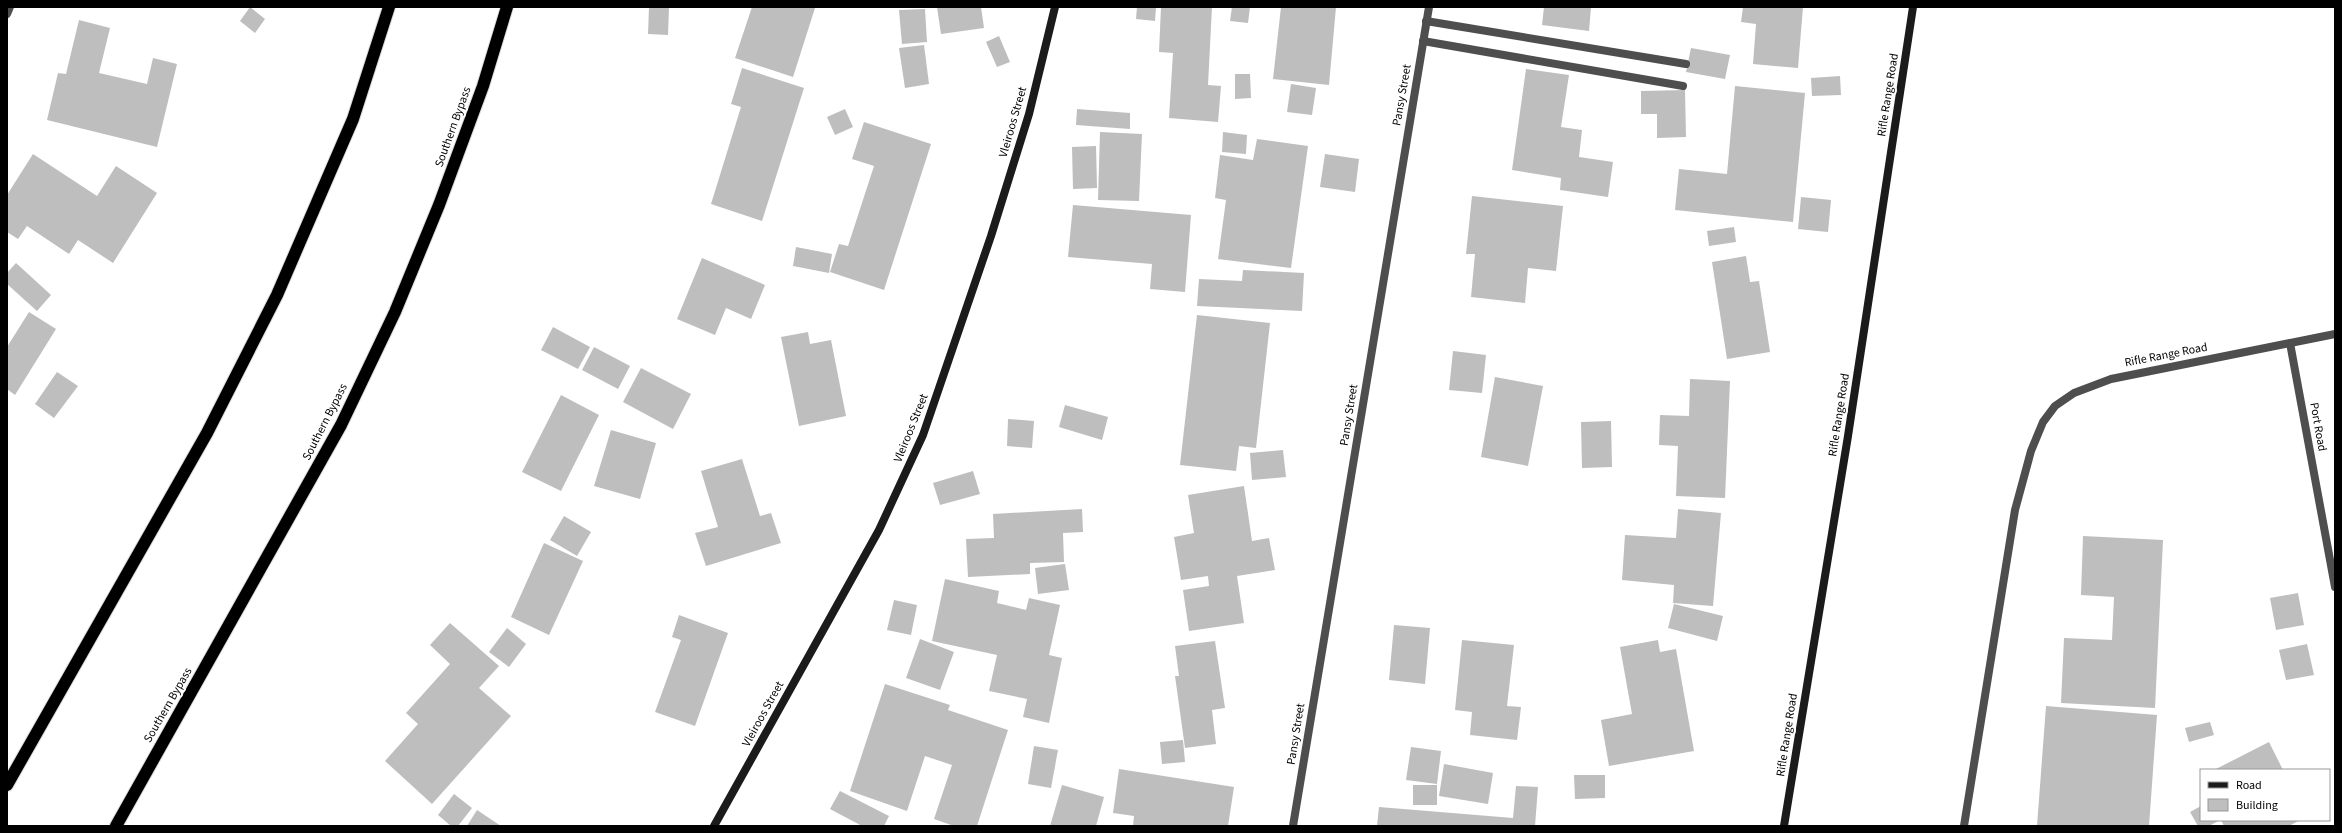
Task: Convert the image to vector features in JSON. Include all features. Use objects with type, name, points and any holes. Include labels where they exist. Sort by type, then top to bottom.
[{"type":"highway","points":[[7,785],[207,433],[277,294],[353,119],[389,7]]},
{"type":"highway","name":"Southern Bypass","points":[[116,826],[344,418],[395,312],[439,206],[483,86],[507,7]]},
{"type":"street","points":[[7,14],[10,7]]},
{"type":"street","name":"Vleiroos Street","points":[[714,826],[879,530],[923,435],[994,228],[1029,114],[1055,7]]},
{"type":"street","name":"Pansy Street","points":[[1293,826],[1429,7]]},
{"type":"street","name":"Rifle Range Road","points":[[1784,826],[1848,436],[1913,7]]},
{"type":"street","points":[[1426,20],[1686,64]]},
{"type":"street","points":[[1423,41],[1683,86]]},
{"type":"street","name":"Rifle Range Road","points":[[1964,826],[2015,510],[2031,452],[2043,422],[2054,406],[2090,385],[2111,379],[2335,334]]},
{"type":"street","name":"Port Road","points":[[2290,343],[2335,587]]},
{"type":"building","points":[[250,7],[265,19],[255,33],[240,21]]},
{"type":"building","points":[[649,7],[669,7],[668,35],[648,34]]},
{"type":"building","points":[[752,7],[815,8],[793,77],[735,58]]},
{"type":"building","points":[[937,7],[981,7],[984,28],[941,34]]},
{"type":"building","points":[[1137,7],[1156,7],[1155,21],[1136,19]]},
{"type":"building","points":[[1161,7],[1212,7],[1208,85],[1221,86],[1218,122],[1169,118],[1173,53],[1159,52]]},
{"type":"building","points":[[1232,7],[1250,7],[1248,23],[1230,21]]},
{"type":"building","points":[[1281,7],[1336,7],[1329,85],[1273,79]]},
{"type":"building","points":[[1544,7],[1591,7],[1589,31],[1542,25]]},
{"type":"building","points":[[1743,7],[1803,7],[1798,68],[1753,64],[1756,24],[1741,22]]},
{"type":"building","points":[[925,9],[927,42],[902,44],[899,10]]},
{"type":"building","points":[[79,20],[110,28],[99,73],[147,84],[153,58],[177,64],[157,147],[47,120],[58,73],[66,74]]},
{"type":"building","points":[[999,36],[1010,62],[997,67],[986,42]]},
{"type":"building","points":[[924,45],[929,84],[905,88],[899,48]]},
{"type":"building","points":[[1691,48],[1730,55],[1725,79],[1686,72]]},
{"type":"building","points":[[742,68],[804,88],[762,221],[711,204],[741,107],[731,104]]},
{"type":"building","points":[[1526,69],[1569,75],[1561,127],[1582,130],[1579,157],[1613,162],[1608,197],[1560,190],[1561,178],[1512,170]]},
{"type":"building","points":[[1235,74],[1250,74],[1251,98],[1235,99]]},
{"type":"building","points":[[1840,76],[1841,95],[1812,96],[1811,78]]},
{"type":"building","points":[[1291,84],[1316,88],[1312,115],[1287,112]]},
{"type":"building","points":[[1735,86],[1805,93],[1793,222],[1675,210],[1679,169],[1727,174]]},
{"type":"building","points":[[1685,90],[1686,137],[1657,138],[1657,114],[1641,114],[1641,91]]},
{"type":"building","points":[[845,109],[853,127],[835,135],[827,117]]},
{"type":"building","points":[[1077,109],[1130,113],[1130,129],[1076,125]]},
{"type":"building","points":[[864,122],[931,144],[884,290],[830,272],[839,244],[848,246],[874,166],[852,159]]},
{"type":"building","points":[[1100,132],[1142,134],[1139,201],[1098,200]]},
{"type":"building","points":[[1223,132],[1247,135],[1246,154],[1222,152]]},
{"type":"building","points":[[1257,139],[1308,146],[1291,268],[1218,259],[1226,200],[1215,198],[1220,155],[1253,160]]},
{"type":"building","points":[[1096,146],[1097,188],[1073,189],[1072,147]]},
{"type":"building","points":[[33,154],[97,196],[116,166],[157,193],[113,263],[78,240],[69,254],[27,226],[18,239],[7,232],[7,195]]},
{"type":"building","points":[[1325,154],[1359,159],[1355,192],[1320,187]]},
{"type":"building","points":[[1472,196],[1563,206],[1556,271],[1528,268],[1525,303],[1471,297],[1475,254],[1466,254]]},
{"type":"building","points":[[1801,197],[1831,200],[1828,232],[1798,229]]},
{"type":"building","points":[[1073,205],[1191,215],[1185,292],[1150,289],[1152,264],[1068,257]]},
{"type":"building","points":[[1734,227],[1736,242],[1709,246],[1707,231]]},
{"type":"building","points":[[796,247],[832,254],[829,273],[793,266]]},
{"type":"building","points":[[1746,256],[1750,282],[1759,281],[1770,352],[1727,359],[1712,262]]},
{"type":"building","points":[[702,258],[765,285],[751,319],[726,308],[715,335],[677,319]]},
{"type":"building","points":[[16,263],[51,295],[37,311],[7,284],[7,273]]},
{"type":"building","points":[[1243,270],[1304,273],[1302,311],[1197,306],[1199,279],[1242,281]]},
{"type":"building","points":[[29,312],[56,329],[15,395],[7,389],[7,347]]},
{"type":"building","points":[[1197,315],[1270,323],[1256,448],[1239,446],[1236,471],[1180,465]]},
{"type":"building","points":[[553,327],[590,347],[578,369],[541,350]]},
{"type":"building","points":[[808,332],[810,344],[831,340],[846,416],[799,426],[781,337]]},
{"type":"building","points":[[594,347],[630,366],[618,389],[582,370]]},
{"type":"building","points":[[1453,351],[1486,355],[1482,393],[1449,390]]},
{"type":"building","points":[[641,368],[691,394],[673,429],[623,402]]},
{"type":"building","points":[[57,372],[78,386],[54,418],[35,404]]},
{"type":"building","points":[[1495,377],[1543,386],[1528,466],[1481,457]]},
{"type":"building","points":[[1690,379],[1730,381],[1725,498],[1676,496],[1678,446],[1659,445],[1660,415],[1689,416]]},
{"type":"building","points":[[561,395],[599,415],[561,491],[522,472]]},
{"type":"building","points":[[1065,405],[1108,417],[1102,440],[1059,427]]},
{"type":"building","points":[[1008,419],[1034,421],[1032,448],[1007,446]]},
{"type":"building","points":[[1611,421],[1612,467],[1582,468],[1581,422]]},
{"type":"building","points":[[611,430],[656,443],[640,499],[594,486]]},
{"type":"building","points":[[1283,450],[1286,477],[1252,480],[1250,453]]},
{"type":"building","points":[[742,459],[760,516],[771,513],[781,543],[706,566],[695,533],[718,527],[701,471]]},
{"type":"building","points":[[973,471],[980,494],[940,505],[933,483]]},
{"type":"building","points":[[1244,486],[1252,541],[1269,538],[1275,570],[1237,576],[1244,623],[1189,631],[1183,590],[1209,586],[1208,576],[1181,580],[1174,537],[1194,533],[1188,495]]},
{"type":"building","points":[[1082,509],[1083,532],[1063,533],[1064,562],[1030,563],[1030,574],[968,577],[966,539],[994,538],[993,514]]},
{"type":"building","points":[[1678,509],[1721,513],[1713,606],[1673,603],[1674,585],[1622,580],[1625,535],[1676,538]]},
{"type":"building","points":[[564,516],[591,532],[577,556],[550,540]]},
{"type":"building","points":[[2083,536],[2163,540],[2155,708],[2061,703],[2064,638],[2112,640],[2114,597],[2081,595]]},
{"type":"building","points":[[544,543],[583,561],[549,635],[511,617]]},
{"type":"building","points":[[1065,564],[1069,590],[1038,594],[1035,568]]},
{"type":"building","points":[[945,579],[999,591],[997,603],[1026,610],[1029,598],[1060,605],[1049,655],[1062,658],[1049,723],[1023,717],[1027,699],[989,691],[997,655],[932,641]]},
{"type":"building","points":[[2298,593],[2304,625],[2276,630],[2270,598]]},
{"type":"building","points":[[894,600],[917,605],[911,635],[887,630]]},
{"type":"building","points":[[1674,604],[1723,616],[1717,641],[1668,628]]},
{"type":"building","points":[[679,615],[728,633],[695,726],[655,712],[681,640],[672,637]]},
{"type":"building","points":[[450,623],[499,666],[479,688],[511,716],[432,804],[385,761],[418,724],[406,713],[450,664],[430,645]]},
{"type":"building","points":[[1394,625],[1430,628],[1425,684],[1389,680]]},
{"type":"building","points":[[507,628],[526,644],[509,667],[489,652]]},
{"type":"building","points":[[920,639],[954,652],[940,690],[906,678]]},
{"type":"building","points":[[1462,640],[1514,645],[1507,706],[1521,707],[1517,740],[1470,735],[1472,712],[1455,710]]},
{"type":"building","points":[[1658,640],[1660,652],[1676,649],[1694,751],[1609,766],[1601,720],[1632,714],[1620,647]]},
{"type":"building","points":[[1215,641],[1225,708],[1212,710],[1216,744],[1185,748],[1175,676],[1179,676],[1175,646]]},
{"type":"building","points":[[2307,644],[2314,675],[2286,680],[2279,650]]},
{"type":"building","points":[[885,684],[950,705],[948,710],[1008,730],[977,826],[954,826],[934,819],[952,765],[925,756],[907,811],[850,791]]},
{"type":"building","points":[[2046,706],[2157,715],[2149,826],[2037,826]]},
{"type":"building","points":[[2210,722],[2214,735],[2189,742],[2185,728]]},
{"type":"building","points":[[1183,740],[1185,762],[1162,764],[1160,742]]},
{"type":"building","points":[[2269,742],[2282,769],[2216,769]]},
{"type":"building","points":[[1034,746],[1058,750],[1051,788],[1028,784]]},
{"type":"building","points":[[1411,747],[1441,751],[1437,784],[1406,780]]},
{"type":"building","points":[[1444,764],[1493,773],[1488,804],[1439,796]]},
{"type":"building","points":[[1119,769],[1234,787],[1228,826],[1133,826],[1134,816],[1113,813]]},
{"type":"building","points":[[1574,775],[1605,775],[1605,798],[1575,799]]},
{"type":"building","points":[[1062,785],[1104,797],[1096,826],[1050,826]]},
{"type":"building","points":[[1413,785],[1437,785],[1437,805],[1413,805]]},
{"type":"building","points":[[1516,786],[1538,787],[1535,826],[1377,826],[1379,807],[1513,818]]},
{"type":"building","points":[[840,791],[889,816],[884,826],[862,826],[830,809]]},
{"type":"building","points":[[454,794],[472,808],[458,826],[451,826],[438,815]]},
{"type":"building","points":[[2200,807],[2200,821],[2218,821],[2209,826],[2198,826],[2190,812]]},
{"type":"building","points":[[477,810],[501,826],[467,826]]},
{"type":"building","points":[[2222,821],[2298,821],[2289,826],[2224,826]]}]
